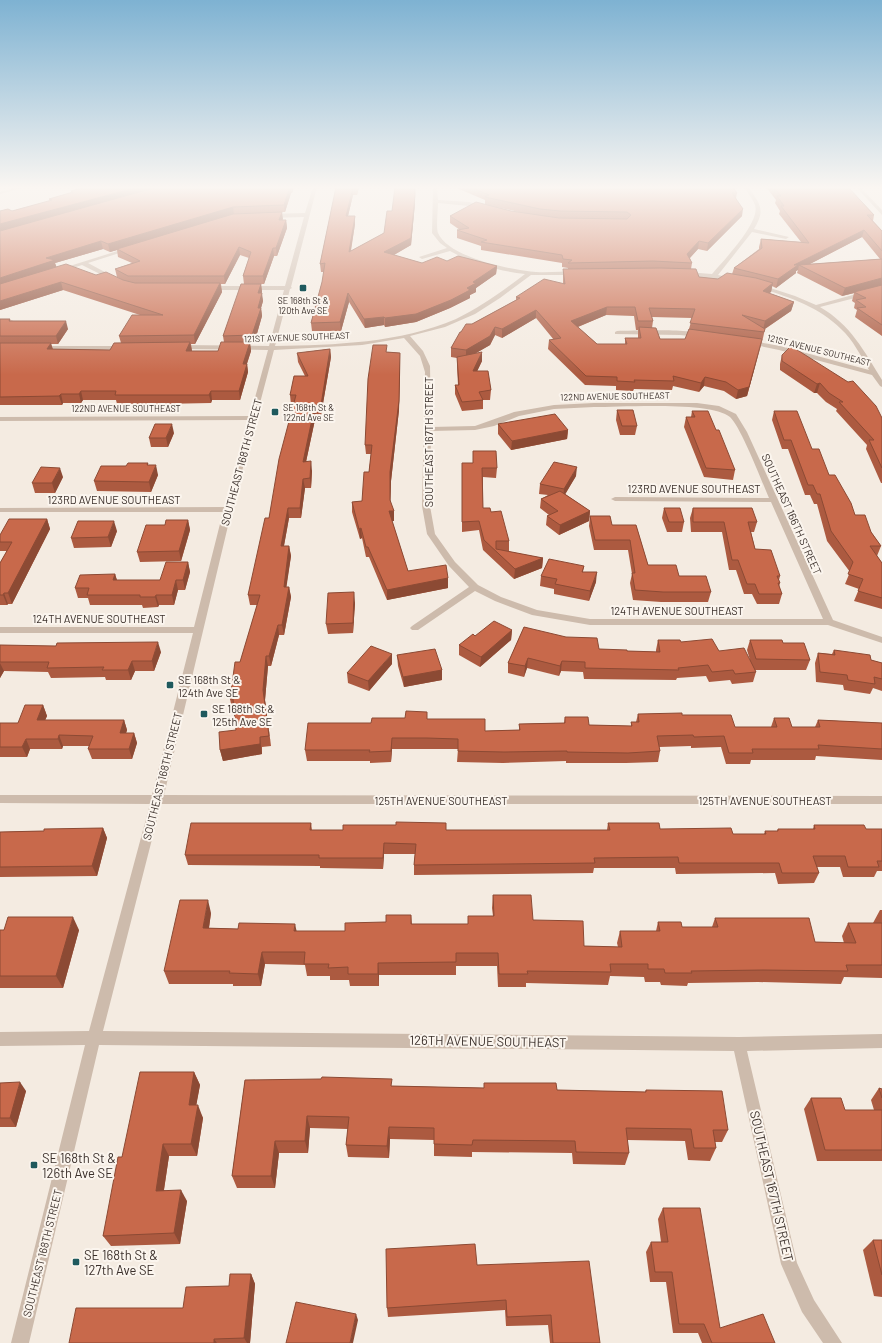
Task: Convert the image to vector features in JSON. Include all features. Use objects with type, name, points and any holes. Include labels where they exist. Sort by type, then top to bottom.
[{"type":"street","points":[[53,272],[127,250]]},
{"type":"street","name":"SOUTHEAST 168TH STREET","points":[[20,1343],[94,1038],[157,799],[228,509],[289,288],[298,250]]},
{"type":"street","points":[[422,257],[449,250]]},
{"type":"street","points":[[453,250],[487,264],[530,273],[584,273]]},
{"type":"street","points":[[714,276],[735,250]]},
{"type":"street","points":[[83,263],[121,283]]},
{"type":"street","name":"121ST AVENUE SOUTHEAST","points":[[174,348],[351,345],[406,336],[441,326],[463,318],[481,309],[530,273]]},
{"type":"street","points":[[679,274],[714,276],[739,281]]},
{"type":"street","points":[[751,284],[782,293],[815,307],[834,320],[844,329],[882,385]]},
{"type":"street","points":[[205,288],[289,288]]},
{"type":"street","points":[[815,307],[882,289]]},
{"type":"street","points":[[617,333],[680,333],[709,336]]},
{"type":"street","name":"SOUTHEAST 167TH STREET","points":[[406,336],[424,355],[427,362],[426,506],[432,534],[452,564],[475,587]]},
{"type":"street","name":"121ST AVENUE SOUTHEAST","points":[[737,340],[780,348],[874,373]]},
{"type":"street","points":[[32,348],[135,348]]},
{"type":"street","name":"122ND AVENUE SOUTHEAST","points":[[427,429],[475,428],[532,410],[554,407],[594,405],[697,405],[716,408],[733,416]]},
{"type":"street","name":"SOUTHEAST 166TH STREET","points":[[733,416],[743,432],[829,622]]},
{"type":"street","name":"122ND AVENUE SOUTHEAST","points":[[0,419],[253,418]]},
{"type":"street","name":"123RD AVENUE SOUTHEAST","points":[[615,499],[773,500]]},
{"type":"street","name":"123RD AVENUE SOUTHEAST","points":[[0,510],[228,509]]},
{"type":"street","points":[[415,628],[475,587]]},
{"type":"street","name":"124TH AVENUE SOUTHEAST","points":[[475,587],[535,613],[590,622],[829,622],[882,640]]},
{"type":"street","name":"124TH AVENUE SOUTHEAST","points":[[0,630],[198,630]]},
{"type":"street","name":"125TH AVENUE SOUTHEAST","points":[[0,799],[882,800]]},
{"type":"street","name":"126TH AVENUE SOUTHEAST","points":[[0,1039],[94,1038],[739,1044],[882,1041]]},
{"type":"street","name":"SOUTHEAST 167TH STREET","points":[[739,1044],[789,1264],[808,1306],[833,1343]]},
{"type":"building","points":[[0,250],[73,250],[46,258],[55,260],[0,278]]},
{"type":"building","points":[[118,250],[238,250],[224,276],[128,276],[115,269],[140,261]]},
{"type":"building","points":[[245,250],[272,250],[263,276],[243,276],[251,252]]},
{"type":"building","points":[[323,250],[349,250],[349,252],[353,250],[388,250],[384,252],[422,263],[437,257],[447,261],[458,256],[497,266],[473,282],[476,283],[467,288],[470,290],[451,300],[416,314],[364,319],[348,293],[340,322],[311,323],[322,282],[325,263],[320,264]]},
{"type":"building","points":[[529,250],[691,250],[687,254],[692,263],[653,261],[568,263],[572,260],[563,259],[562,255]]},
{"type":"building","points":[[760,250],[825,250],[794,265],[798,265],[778,279],[734,268]]},
{"type":"building","points":[[882,259],[882,278],[845,288],[799,265]]},
{"type":"building","points":[[66,264],[96,275],[106,272],[123,280],[135,283],[220,283],[194,335],[119,336],[132,315],[163,315],[61,282],[0,301],[0,284]]},
{"type":"building","points":[[563,269],[696,269],[699,277],[718,279],[727,273],[756,278],[773,283],[763,291],[794,302],[765,321],[742,315],[765,329],[764,332],[690,323],[695,309],[649,308],[653,321],[638,321],[635,307],[607,307],[571,321],[597,344],[627,344],[625,338],[641,338],[639,327],[656,328],[660,339],[685,339],[689,329],[762,339],[749,387],[738,390],[726,382],[705,377],[701,383],[673,376],[674,381],[634,380],[635,382],[617,381],[617,377],[586,376],[549,340],[561,338],[536,310],[502,329],[495,327],[490,336],[466,350],[451,348],[466,324],[472,324],[520,298],[516,297],[544,279],[565,284]]},
{"type":"building","points":[[241,284],[261,284],[258,293],[262,293],[258,308],[261,308],[252,335],[223,336]]},
{"type":"building","points":[[882,285],[882,325],[857,308],[866,307],[856,300],[866,298],[854,292]]},
{"type":"building","points":[[0,319],[10,319],[9,321],[66,321],[56,336],[0,336]]},
{"type":"building","points":[[190,342],[186,351],[218,351],[221,342],[250,342],[243,364],[247,364],[239,391],[211,391],[209,395],[115,395],[116,391],[81,391],[79,394],[61,394],[59,396],[0,397],[0,343],[51,343],[47,349],[110,350],[114,343]]},
{"type":"building","points":[[373,345],[387,345],[386,352],[400,353],[399,401],[390,472],[390,500],[394,511],[389,511],[408,571],[446,565],[448,578],[387,590],[368,547],[366,547],[361,528],[359,529],[352,502],[362,501],[364,472],[369,472],[372,445],[365,445],[368,379]]},
{"type":"building","points":[[791,346],[848,382],[853,381],[876,406],[882,418],[882,468],[869,440],[874,440],[839,402],[843,402],[829,393],[820,383],[817,384],[782,361],[782,355]]},
{"type":"building","points":[[330,349],[321,405],[315,405],[303,462],[311,461],[310,478],[303,479],[300,508],[288,508],[281,546],[289,546],[284,587],[289,587],[282,625],[278,625],[269,656],[266,656],[263,690],[269,736],[260,737],[260,744],[220,750],[219,732],[236,730],[233,699],[230,699],[235,662],[240,662],[260,595],[248,595],[265,518],[269,518],[279,459],[296,395],[290,395],[294,376],[308,376],[297,353]]},
{"type":"building","points":[[482,352],[473,371],[488,371],[491,390],[479,392],[483,400],[462,402],[455,385],[459,385],[457,357]]},
{"type":"building","points":[[617,410],[633,410],[637,426],[622,426]]},
{"type":"building","points":[[692,411],[708,411],[716,430],[719,430],[735,470],[706,468],[686,417],[695,417]]},
{"type":"building","points":[[774,411],[797,411],[812,449],[819,449],[829,475],[835,475],[851,503],[855,515],[865,515],[871,532],[881,546],[870,546],[882,563],[882,598],[858,591],[863,579],[848,574],[853,562],[831,531],[820,494],[817,494],[813,485],[808,485],[791,440],[784,440]]},
{"type":"building","points":[[555,414],[568,430],[512,441],[498,424]]},
{"type":"building","points":[[155,424],[172,424],[166,438],[149,438]]},
{"type":"building","points":[[473,451],[496,451],[497,468],[482,468],[483,508],[490,508],[491,512],[501,511],[509,541],[496,541],[496,549],[543,558],[515,569],[484,540],[479,521],[462,522],[462,463],[473,463]]},
{"type":"building","points":[[554,462],[577,467],[564,489],[540,484]]},
{"type":"building","points":[[128,463],[148,463],[147,465],[156,465],[149,482],[94,481],[101,466],[126,466]]},
{"type":"building","points":[[41,467],[60,468],[52,483],[32,483]]},
{"type":"building","points":[[560,491],[590,511],[560,525],[547,516],[558,511],[541,499]]},
{"type":"building","points":[[664,508],[680,508],[684,522],[669,522]]},
{"type":"building","points":[[693,508],[752,508],[757,522],[748,522],[755,549],[771,550],[780,576],[777,576],[782,594],[759,594],[755,584],[747,584],[738,560],[732,560],[724,522],[693,522]]},
{"type":"building","points":[[590,516],[610,516],[612,525],[636,525],[648,565],[676,565],[679,576],[706,576],[711,592],[663,592],[635,590],[632,573],[635,573],[630,540],[595,540]]},
{"type":"building","points":[[9,519],[47,519],[8,593],[0,595],[0,563],[12,542],[0,542],[0,535]]},
{"type":"building","points":[[166,520],[188,520],[179,551],[137,552],[146,525],[165,525]]},
{"type":"building","points":[[78,521],[114,521],[108,537],[71,538]]},
{"type":"building","points":[[549,559],[584,566],[582,572],[597,572],[590,591],[555,584],[557,579],[541,576]]},
{"type":"building","points":[[166,562],[188,562],[183,580],[176,580],[172,595],[140,597],[140,595],[87,595],[89,588],[75,588],[80,575],[115,574],[113,580],[160,580]]},
{"type":"building","points":[[354,592],[353,623],[326,624],[328,593]]},
{"type":"building","points":[[494,621],[512,630],[481,657],[459,645],[473,634],[475,636]]},
{"type":"building","points":[[524,627],[566,637],[597,638],[599,649],[627,651],[660,652],[658,640],[680,640],[681,642],[712,639],[719,651],[744,648],[756,672],[735,674],[733,670],[712,672],[708,665],[678,668],[679,670],[585,668],[585,662],[562,661],[560,666],[528,658],[525,666],[508,663]]},
{"type":"building","points":[[750,640],[782,640],[783,643],[804,643],[810,660],[756,659]]},
{"type":"building","points":[[158,642],[152,661],[132,661],[128,670],[102,670],[104,667],[47,668],[49,662],[0,662],[0,645],[56,646],[57,643]]},
{"type":"building","points":[[371,646],[392,654],[368,681],[347,673]]},
{"type":"building","points":[[435,649],[442,670],[403,677],[397,655]]},
{"type":"building","points":[[834,650],[870,655],[871,660],[882,663],[882,679],[874,677],[875,684],[848,680],[847,675],[820,672],[818,653],[835,655]]},
{"type":"building","points":[[25,705],[43,705],[37,720],[124,720],[120,733],[134,733],[129,749],[88,749],[93,736],[59,735],[58,739],[26,739],[22,747],[0,747],[0,723],[18,723]]},
{"type":"building","points":[[406,711],[427,712],[427,719],[485,719],[485,731],[520,730],[519,724],[565,723],[565,717],[588,717],[589,725],[632,726],[631,722],[639,722],[638,714],[682,713],[682,715],[731,715],[735,727],[777,727],[774,718],[789,718],[792,727],[820,727],[818,720],[882,723],[882,749],[818,745],[819,749],[752,749],[753,753],[729,753],[724,736],[694,737],[693,735],[657,736],[660,751],[628,753],[567,751],[458,751],[458,739],[427,738],[392,738],[391,751],[369,752],[370,750],[305,750],[308,723],[371,723],[372,718],[405,718]]},
{"type":"building","points":[[396,822],[446,823],[446,830],[610,830],[608,823],[659,823],[660,829],[731,828],[733,834],[766,834],[765,831],[778,831],[778,829],[815,829],[814,825],[864,825],[866,829],[882,829],[882,861],[877,861],[879,867],[848,867],[845,856],[813,856],[819,873],[782,873],[779,863],[679,863],[678,857],[594,858],[595,863],[414,865],[416,844],[384,843],[383,858],[319,858],[319,855],[185,855],[191,823],[311,823],[310,830],[343,830],[343,825],[396,825]]},
{"type":"building","points":[[103,828],[92,866],[0,867],[0,832],[44,831],[44,829]]},
{"type":"building","points":[[493,895],[531,895],[533,920],[583,921],[584,946],[622,947],[620,931],[660,931],[658,922],[681,922],[682,927],[718,927],[715,918],[809,918],[815,942],[856,943],[848,923],[882,923],[882,965],[846,965],[848,971],[763,970],[691,971],[692,973],[665,973],[664,969],[648,969],[648,964],[610,964],[611,972],[527,971],[528,974],[499,974],[498,953],[456,953],[456,962],[378,963],[378,974],[348,974],[348,967],[328,968],[329,964],[304,964],[305,952],[262,952],[258,974],[229,973],[230,971],[164,971],[180,900],[208,900],[203,928],[238,929],[239,923],[295,924],[294,931],[345,931],[345,923],[386,922],[386,915],[411,915],[411,924],[468,924],[468,916],[494,916]]},
{"type":"building","points":[[8,917],[73,917],[56,976],[0,976],[0,930],[4,930]]},
{"type":"building","points":[[140,1072],[194,1072],[189,1105],[198,1105],[191,1144],[163,1144],[156,1191],[181,1190],[174,1233],[103,1236],[118,1157],[122,1157]]},
{"type":"building","points":[[322,1077],[392,1079],[391,1086],[484,1088],[484,1083],[556,1083],[557,1090],[646,1092],[646,1090],[722,1091],[728,1130],[713,1130],[716,1148],[694,1148],[691,1129],[626,1128],[629,1153],[576,1152],[575,1141],[473,1140],[472,1145],[434,1144],[434,1128],[389,1127],[387,1146],[346,1145],[349,1117],[307,1116],[305,1141],[275,1141],[271,1176],[232,1176],[245,1080],[321,1079]]},
{"type":"building","points":[[20,1082],[10,1118],[0,1118],[0,1083]]},
{"type":"building","points":[[879,1088],[882,1089],[882,1098]]},
{"type":"building","points":[[811,1098],[841,1098],[845,1110],[882,1110],[882,1150],[825,1150]]},
{"type":"building","points":[[663,1208],[700,1208],[720,1328],[763,1314],[775,1343],[712,1343],[704,1324],[679,1324],[672,1272],[655,1272],[651,1242],[668,1242]]},
{"type":"building","points":[[873,1240],[882,1240],[882,1275]]},
{"type":"building","points":[[475,1244],[477,1265],[589,1261],[600,1343],[553,1343],[551,1315],[507,1317],[506,1300],[387,1308],[386,1249]]},
{"type":"building","points":[[230,1274],[251,1274],[244,1338],[214,1339],[214,1343],[69,1343],[76,1308],[183,1308],[186,1287],[229,1286]]},
{"type":"building","points":[[296,1302],[356,1314],[350,1343],[286,1343]]},
{"type":"place","name":"SE 168th St & 120th Ave SE","points":[[303,288]]},
{"type":"place","name":"SE 168th St & 122nd Ave SE","points":[[275,412]]},
{"type":"place","name":"SE 168th St & 124th Ave SE","points":[[170,685]]},
{"type":"place","name":"SE 168th St & 125th Ave SE","points":[[204,714]]},
{"type":"place","name":"SE 168th St & 126th Ave SE","points":[[34,1165]]},
{"type":"place","name":"SE 168th St & 127th Ave SE","points":[[76,1262]]}]
